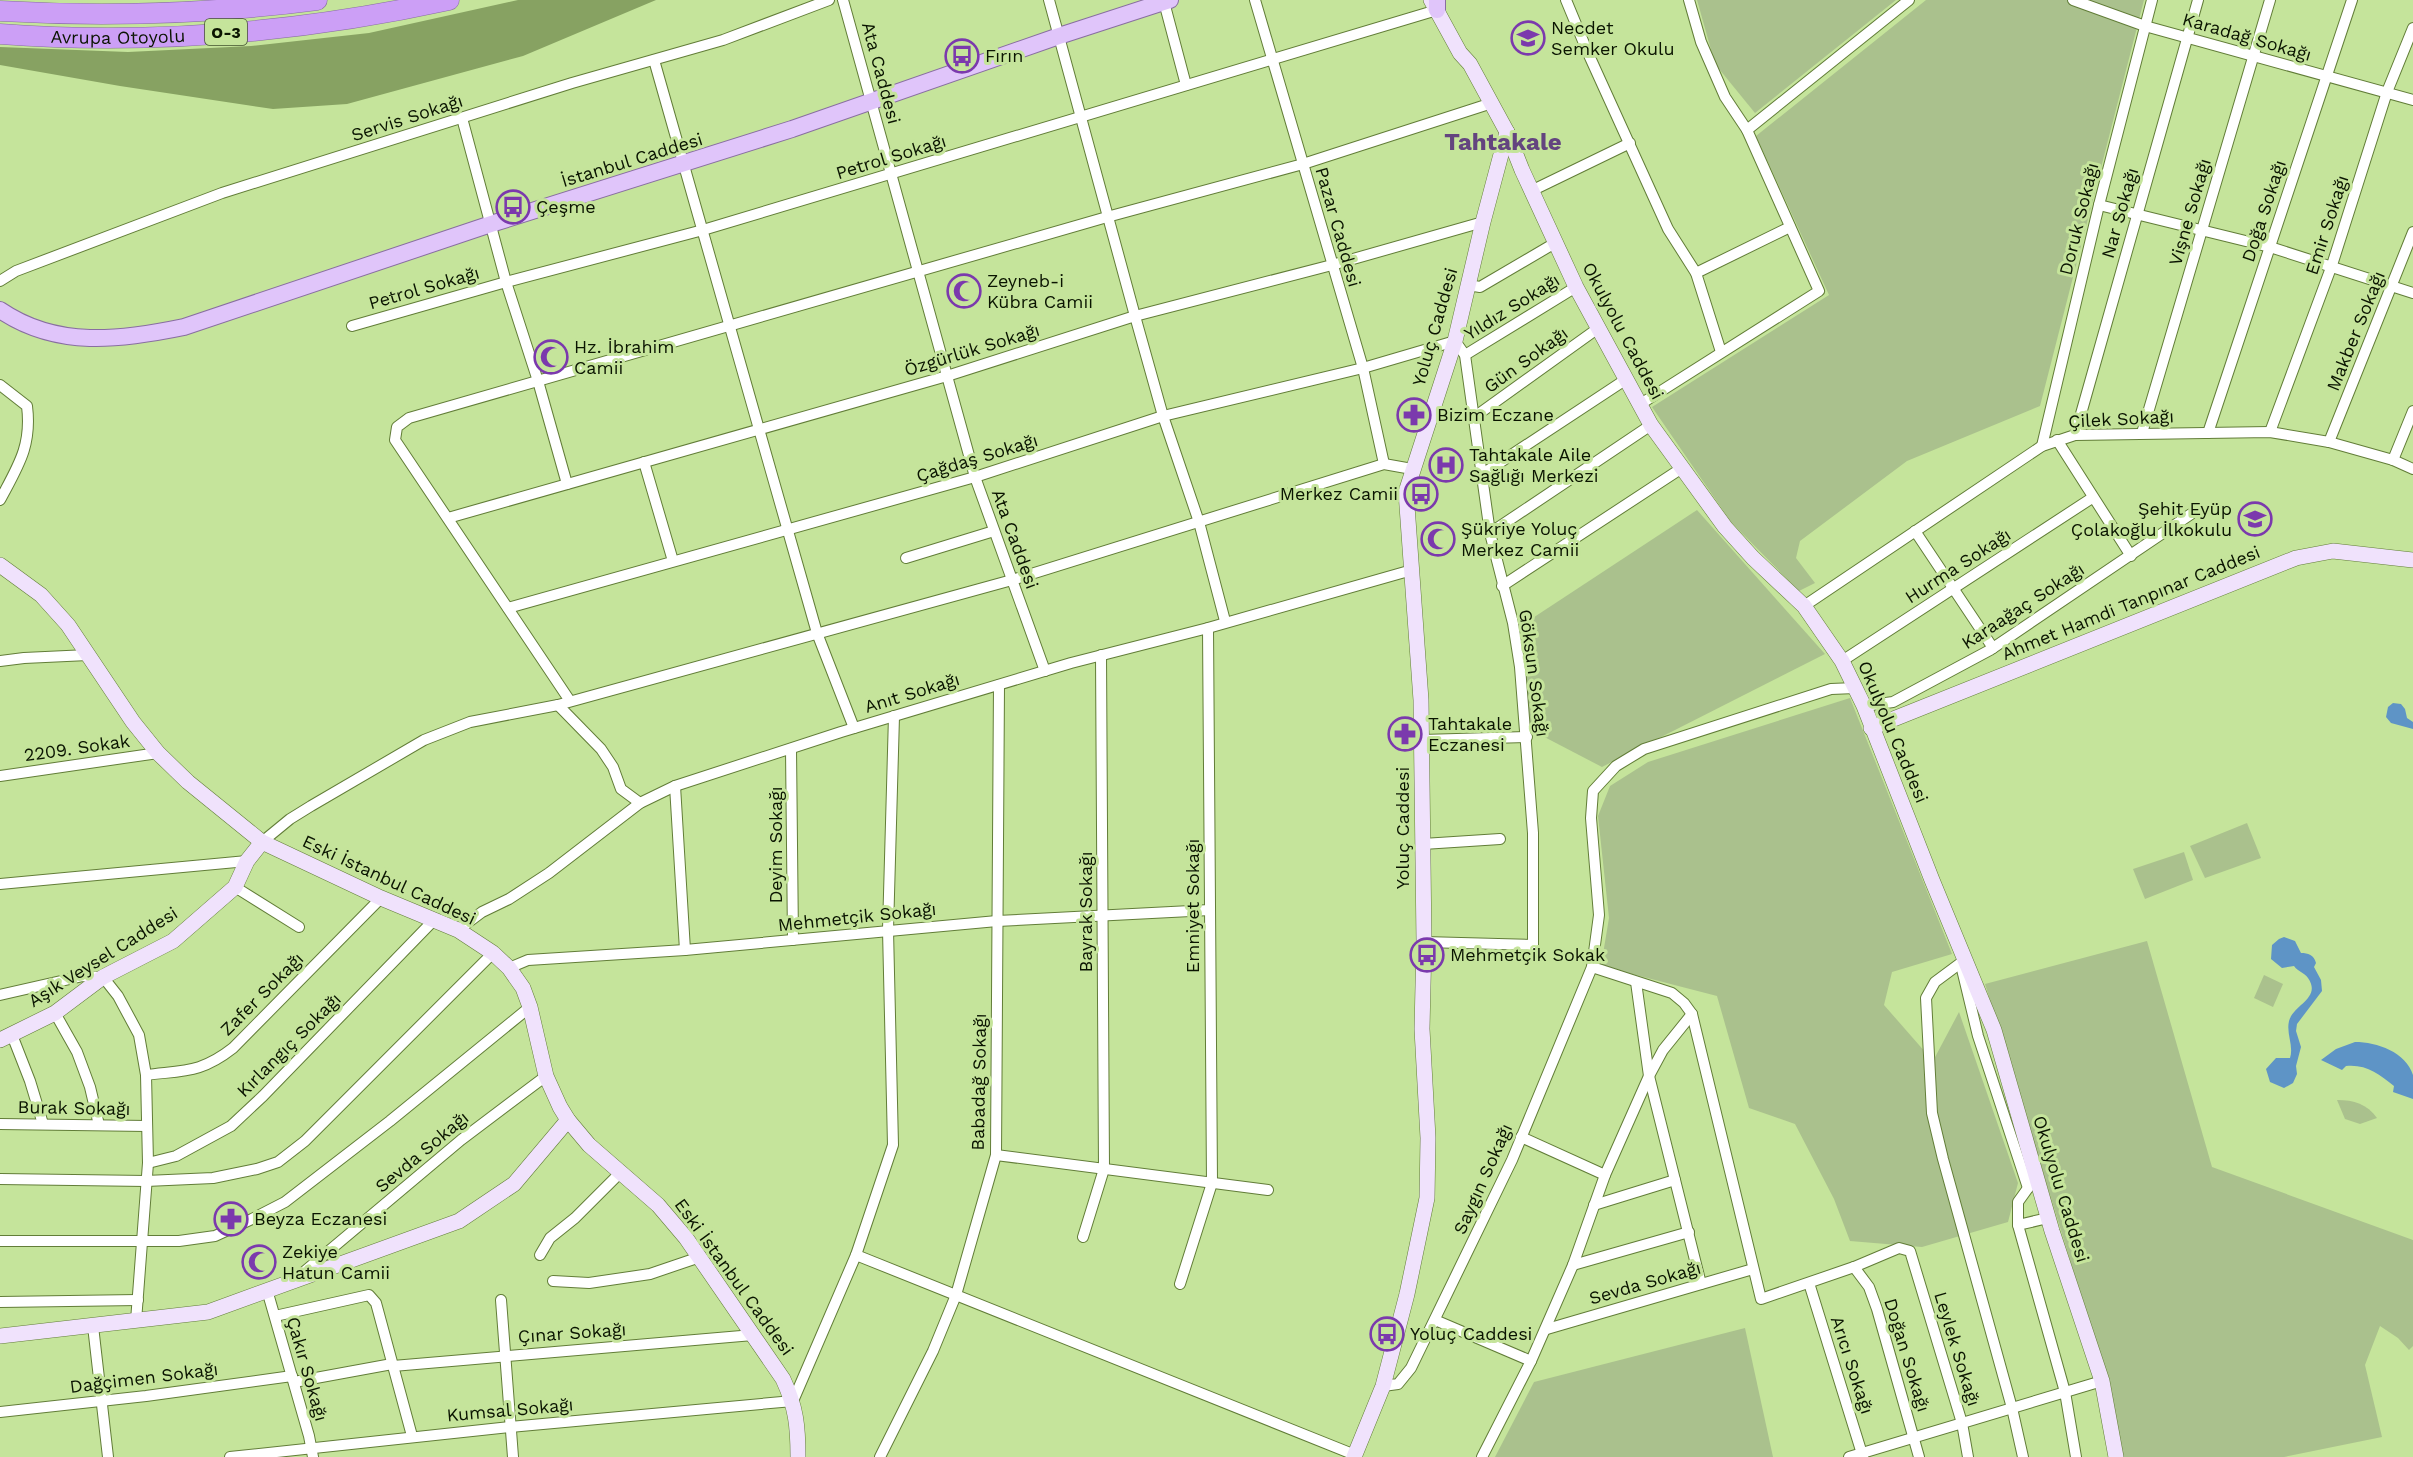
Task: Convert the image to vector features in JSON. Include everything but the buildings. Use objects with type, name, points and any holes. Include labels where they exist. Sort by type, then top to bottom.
[{"type":"highway","name":"Avrupa Otoyolu","points":[[0,12],[159,14],[317,0]]},
{"type":"highway","name":"Avrupa Otoyolu","points":[[0,34],[82,37],[212,34],[314,23],[449,0]]},
{"type":"main road","name":"İstanbul Caddesi","points":[[0,310],[12,318],[53,334],[98,339],[134,338],[184,327],[491,224],[684,164],[1167,1]]},
{"type":"street","name":"Servis Sokağı","points":[[0,281],[16,271],[222,193],[723,40],[830,0]]},
{"type":"street","name":"Ata Caddesi","points":[[843,0],[975,477],[1045,671]]},
{"type":"street","points":[[1049,0],[1163,416],[1198,522],[1225,621]]},
{"type":"street","name":"Pazar Caddesi","points":[[1255,0],[1362,368],[1384,464]]},
{"type":"street","points":[[1566,0],[1588,54],[1668,229],[1696,273],[1721,352]]},
{"type":"street","points":[[1639,405],[1819,291],[1747,130],[1721,88],[1701,42],[1689,0]]},
{"type":"street","points":[[1747,130],[1909,0]]},
{"type":"street","name":"Karadağ Sokağı","points":[[2073,0],[2145,26],[2413,100]]},
{"type":"street","name":"Doruk Sokağı","points":[[2042,446],[2099,205],[2152,0]]},
{"type":"street","name":"Nar Sokağı","points":[[2075,435],[2198,0]]},
{"type":"street","name":"Vişne Sokağı","points":[[2142,433],[2270,0]]},
{"type":"street","name":"Doğa Sokağı","points":[[2208,433],[2352,0]]},
{"type":"street","points":[[1167,1],[1186,85]]},
{"type":"street","name":"Petrol Sokağı","points":[[352,326],[506,282],[703,230],[891,175],[1081,115],[1273,60],[1437,2]]},
{"type":"street","name":"Okulyolu Caddesi","points":[[1437,2],[1460,53],[1470,64],[1507,132],[1531,191],[1576,287],[1639,405],[1725,527],[1753,558],[1804,606],[1842,661],[1864,706],[1994,1030],[2032,1182],[2048,1218],[2102,1382],[2116,1457]]},
{"type":"street","name":"Emir Sokağı","points":[[2270,432],[2332,266],[2387,92],[2413,28]]},
{"type":"street","points":[[654,60],[817,633],[854,728]]},
{"type":"street","points":[[570,701],[395,440],[398,427],[409,418],[1107,217],[1303,164],[1492,103]]},
{"type":"street","points":[[462,118],[506,282],[538,381],[567,484]]},
{"type":"street","name":"Yoluç Caddesi","points":[[1354,1456],[1383,1386],[1407,1294],[1427,1198],[1428,1138],[1422,1029],[1424,942],[1422,740],[1419,648],[1406,492],[1455,341],[1507,132]]},
{"type":"street","points":[[1531,191],[1630,143]]},
{"type":"street","points":[[2099,205],[2270,247],[2413,293]]},
{"type":"street","name":"Özgürlük Sokağı","points":[[448,518],[947,376],[1135,316],[1332,265],[1483,222]]},
{"type":"street","points":[[1696,273],[1790,226]]},
{"type":"street","name":"Makber Sokağı","points":[[2329,442],[2413,232]]},
{"type":"street","points":[[1468,285],[1480,287],[1556,243]]},
{"type":"street","name":"Yıldız Sokağı","points":[[1465,355],[1576,287]]},
{"type":"street","name":"Gün Sokağı","points":[[1473,418],[1597,329]]},
{"type":"street","name":"Çağdaş Sokağı","points":[[508,608],[975,477],[1163,416],[1362,368],[1455,341]]},
{"type":"street","name":"Göksun Sokağı","points":[[1424,942],[1533,945],[1533,833],[1527,737],[1513,623],[1490,533],[1465,355],[1455,341]]},
{"type":"street","points":[[1481,475],[1625,381]]},
{"type":"street","points":[[0,385],[27,406],[29,422],[27,445],[0,500]]},
{"type":"street","points":[[2393,460],[2413,411]]},
{"type":"street","points":[[1490,533],[1651,424]]},
{"type":"street","name":"Çilek Sokağı","points":[[1804,606],[2042,446],[2075,435],[2270,432],[2329,442],[2393,460],[2413,469]]},
{"type":"street","points":[[2057,440],[2131,556]]},
{"type":"street","points":[[644,462],[674,561]]},
{"type":"street","points":[[262,842],[290,819],[424,740],[470,722],[558,705],[1012,580],[1384,464],[1412,469]]},
{"type":"street","points":[[1502,586],[1682,468]]},
{"type":"street","name":"Hurma Sokağı","points":[[1842,661],[2092,498]]},
{"type":"street","name":"Karaağaç Sokağı","points":[[1864,706],[1893,702],[1993,648],[2191,514]]},
{"type":"street","points":[[906,558],[994,531]]},
{"type":"street","points":[[1915,531],[1993,648]]},
{"type":"street","name":"Ahmet Hamdi Tanpınar Caddesi","points":[[1871,728],[2296,558],[2333,551],[2413,560]]},
{"type":"street","name":"Eski İstanbul Caddesi","points":[[0,565],[41,595],[68,625],[133,722],[158,753],[188,782],[262,842],[381,898],[458,930],[493,953],[508,968],[523,988],[530,1007],[546,1076],[568,1120],[589,1145],[658,1205],[700,1257],[783,1378],[793,1401],[798,1430],[798,1457]]},
{"type":"street","name":"Anıt Sokağı","points":[[458,930],[482,912],[509,899],[549,873],[640,803],[675,786],[854,728],[1045,671],[1412,570]]},
{"type":"street","name":"Emniyet Sokağı","points":[[1180,1284],[1212,1183],[1208,628]]},
{"type":"street","name":"Bayrak Sokağı","points":[[1083,1237],[1104,1169],[1101,655]]},
{"type":"street","points":[[0,662],[24,658],[88,656]]},
{"type":"street","name":"Babadağ Sokağı","points":[[880,1457],[933,1351],[956,1295],[996,1155],[999,685]]},
{"type":"street","name":"Saygın Sokağı","points":[[1383,1386],[1398,1384],[1412,1368],[1521,1137],[1592,967],[1599,915],[1591,818],[1593,791],[1616,766],[1644,749],[1831,689],[1854,688]]},
{"type":"street","points":[[558,705],[601,749],[613,767],[621,789],[640,803]]},
{"type":"street","points":[[793,1401],[856,1255],[893,1145],[888,930],[894,716]]},
{"type":"street","points":[[1422,740],[1527,737]]},
{"type":"street","name":"Deyim Sokağı","points":[[791,749],[793,940]]},
{"type":"street","name":"2209. Sokak","points":[[0,776],[158,753]]},
{"type":"street","points":[[675,786],[685,950]]},
{"type":"street","points":[[1423,844],[1500,839]]},
{"type":"street","name":"Aşık Veysel Caddesi","points":[[6,1038],[55,1013],[103,977],[173,940],[235,887],[247,861],[262,842]]},
{"type":"street","points":[[0,884],[247,861]]},
{"type":"street","points":[[235,887],[299,927]]},
{"type":"street","name":"Zafer Sokağı","points":[[146,1075],[200,1068],[216,1061],[233,1047],[381,898]]},
{"type":"street","name":"Mehmetçik Sokağı","points":[[508,968],[528,960],[685,950],[888,930],[997,921],[1210,910]]},
{"type":"street","name":"Kırlangıç Sokağı","points":[[148,1163],[176,1156],[231,1126],[433,921]]},
{"type":"street","points":[[0,1179],[146,1181],[213,1178],[278,1162],[305,1142],[493,953]]},
{"type":"street","points":[[1964,960],[1935,982],[1926,998],[1932,1113],[1964,1240],[2012,1408],[2023,1457]]},
{"type":"street","points":[[1592,967],[1672,993],[1692,1014],[1761,1299],[1854,1267]]},
{"type":"street","points":[[0,995],[83,976],[103,977],[118,996],[139,1035],[146,1075],[148,1163],[136,1321]]},
{"type":"street","points":[[1636,982],[1649,1076],[1701,1284]]},
{"type":"street","points":[[0,1241],[179,1241],[215,1236],[285,1202],[390,1121],[530,1007]]},
{"type":"street","points":[[55,1013],[77,1052],[90,1087],[99,1125]]},
{"type":"street","points":[[1482,1457],[1532,1361],[1574,1265],[1605,1174],[1649,1076],[1663,1050],[1692,1014]]},
{"type":"street","points":[[6,1038],[30,1081],[43,1124]]},
{"type":"street","name":"Sevda Sokağı","points":[[294,1280],[461,1140],[546,1076]]},
{"type":"street","points":[[0,1336],[208,1312],[459,1221],[514,1184],[568,1120]]},
{"type":"street","name":"Burak Sokağı","points":[[0,1124],[147,1126]]},
{"type":"street","points":[[1521,1137],[1605,1174]]},
{"type":"street","points":[[996,1155],[1268,1190]]},
{"type":"street","points":[[540,1255],[550,1238],[620,1173]]},
{"type":"street","points":[[1594,1205],[1675,1180]]},
{"type":"street","points":[[2032,1182],[2018,1202],[2018,1226],[2065,1392],[2076,1457]]},
{"type":"street","points":[[2018,1226],[2048,1218]]},
{"type":"street","points":[[1574,1265],[1689,1232]]},
{"type":"street","name":"Leylek Sokağı","points":[[1854,1267],[1899,1248],[1910,1251],[1962,1423],[1968,1457]]},
{"type":"street","points":[[856,1255],[1354,1456]]},
{"type":"street","points":[[552,1281],[590,1283],[650,1274],[700,1257]]},
{"type":"street","name":"Doğan Sokağı","points":[[1854,1267],[1869,1287],[1877,1309],[1920,1457]]},
{"type":"street","name":"Sevda Sokağı","points":[[1546,1329],[1753,1269]]},
{"type":"street","name":"Arıcı Sokağı","points":[[1809,1283],[1863,1454]]},
{"type":"street","name":"Çakır Sokağı","points":[[267,1290],[312,1452]]},
{"type":"street","points":[[275,1316],[369,1295],[376,1303],[412,1437]]},
{"type":"street","points":[[0,1302],[138,1300]]},
{"type":"street","points":[[501,1300],[513,1457]]},
{"type":"street","points":[[1435,1320],[1532,1361]]},
{"type":"street","points":[[93,1326],[108,1457]]},
{"type":"street","name":"Çınar Sokağı","points":[[293,1379],[393,1365],[753,1335]]},
{"type":"street","name":"Dağçimen Sokağı","points":[[0,1412],[293,1379]]},
{"type":"street","points":[[1849,1457],[2102,1382]]},
{"type":"street","name":"Kumsal Sokağı","points":[[230,1457],[312,1452],[412,1437],[510,1426],[793,1401]]},
{"type":"green space","points":[[518,0],[656,0],[523,56],[347,104],[273,109],[0,65],[0,47],[128,52],[251,46],[369,33]]},
{"type":"green space","points":[[1697,0],[1896,0],[1755,113],[1715,64]]},
{"type":"green space","points":[[1926,0],[2144,0],[2040,406],[1907,461],[1800,541],[1796,558],[1815,583],[1799,591],[1731,522],[1652,407],[1829,295],[1756,136]]},
{"type":"green space","points":[[1697,510],[1825,654],[1602,767],[1531,730],[1519,627]]},
{"type":"green space","points":[[1850,698],[1952,954],[1892,972],[1884,1005],[1933,1061],[1959,1012],[2018,1183],[2008,1222],[1922,1247],[1850,1241],[1834,1199],[1795,1124],[1749,1108],[1717,996],[1601,966],[1609,918],[1598,816],[1610,786],[1648,762]]},
{"type":"green space","points":[[2247,823],[2261,858],[2205,878],[2190,846]]},
{"type":"green space","points":[[2184,852],[2193,880],[2145,899],[2133,869]]},
{"type":"green space","points":[[2147,941],[2212,1167],[2413,1240],[2413,1346],[2409,1350],[2398,1338],[2380,1326],[2365,1365],[2382,1437],[2284,1457],[2122,1457],[2108,1383],[1985,984]]},
{"type":"green space","points":[[2264,975],[2283,984],[2273,1007],[2254,998]]},
{"type":"green space","points":[[2337,1100],[2360,1104],[2369,1109],[2377,1118],[2360,1124],[2345,1119]]},
{"type":"green space","points":[[1745,1328],[1773,1457],[1495,1457],[1534,1382]]},
{"type":"water","points":[[2393,703],[2401,704],[2405,709],[2407,718],[2413,722],[2413,729],[2391,723],[2386,717],[2388,707]]},
{"type":"water","points":[[2284,937],[2295,941],[2301,953],[2314,958],[2316,963],[2314,967],[2321,980],[2322,991],[2297,1024],[2296,1031],[2301,1047],[2296,1066],[2297,1074],[2293,1083],[2284,1088],[2270,1082],[2266,1069],[2276,1058],[2290,1058],[2289,1021],[2312,991],[2305,974],[2294,966],[2282,968],[2271,959],[2272,945]]},
{"type":"water","points":[[2355,1042],[2381,1046],[2404,1060],[2413,1075],[2413,1099],[2393,1092],[2394,1086],[2372,1071],[2353,1066],[2346,1066],[2342,1070],[2321,1060],[2336,1049]]},
{"type":"place","name":"Necdet Semker Okulu","points":[[1528,38]]},
{"type":"place","name":"Fırın","points":[[962,56]]},
{"type":"place","name":"Çeşme","points":[[513,207]]},
{"type":"place","name":"Zeyneb-i Kübra Camii","points":[[964,291]]},
{"type":"place","name":"Hz. İbrahim Camii","points":[[551,357]]},
{"type":"place","name":"Bizim Eczane","points":[[1414,415]]},
{"type":"place","name":"Tahtakale Aile Sağlığı Merkezi","points":[[1446,465]]},
{"type":"place","name":"Merkez Camii","points":[[1421,494]]},
{"type":"place","name":"Şehit Eyüp Çolakoğlu İlkokulu","points":[[2255,519]]},
{"type":"place","name":"Şükriye Yoluç Merkez Camii","points":[[1438,539]]},
{"type":"place","name":"Tahtakale Eczanesi","points":[[1405,734]]},
{"type":"place","name":"Mehmetçik Sokak","points":[[1427,955]]},
{"type":"place","name":"Beyza Eczanesi","points":[[231,1219]]},
{"type":"place","name":"Zekiye Hatun Camii","points":[[259,1262]]},
{"type":"place","name":"Yoluç Caddesi","points":[[1387,1334]]},
{"type":"district","name":"Tahtakale","points":[[1503,142]]}]
